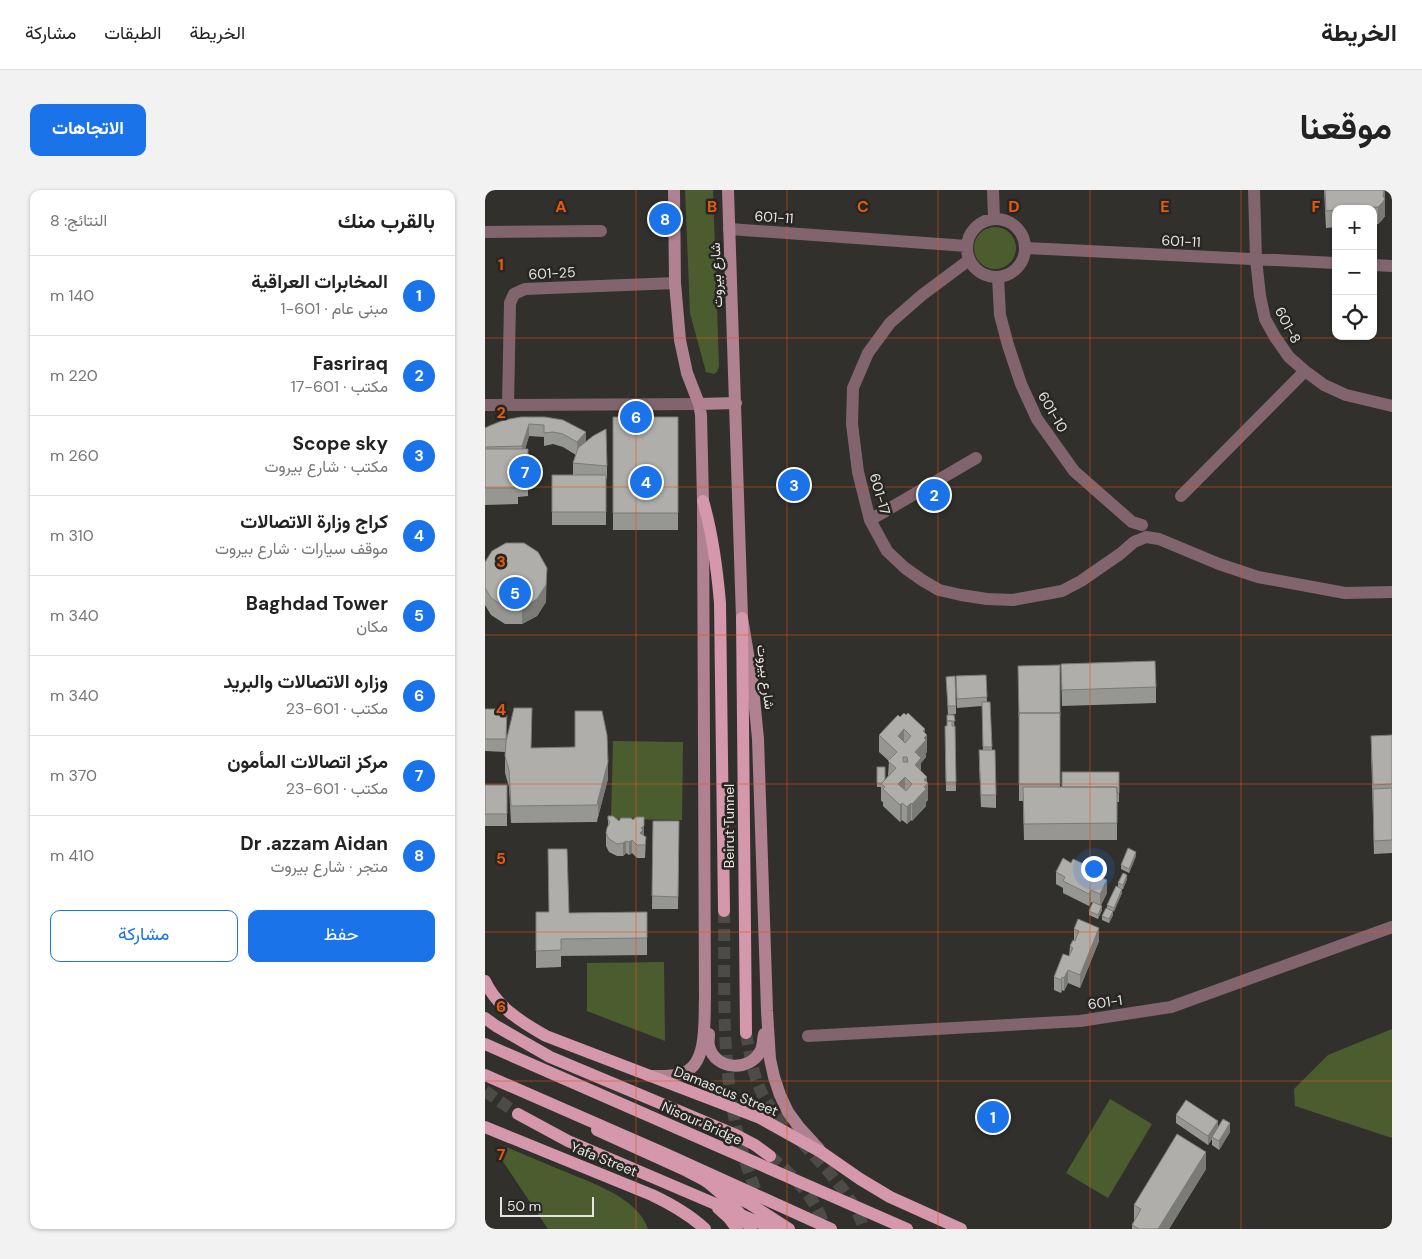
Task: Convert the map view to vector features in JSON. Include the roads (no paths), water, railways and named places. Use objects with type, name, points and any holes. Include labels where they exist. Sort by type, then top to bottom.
[{"type":"main road","points":[[649,1076],[673,1075],[685,1072],[695,1066],[703,1044],[705,997],[701,415],[699,404],[687,373],[680,340],[675,283],[674,190]]},
{"type":"main road","name":"شارع بيروت","points":[[728,190],[742,618],[752,678],[758,739],[770,1059],[779,1095],[788,1112],[821,1152]]},
{"type":"main road","points":[[699,404],[736,403]]},
{"type":"main road","name":"Beirut Tunnel","points":[[703,501],[711,527],[720,603],[724,911]]},
{"type":"main road","name":"Beirut Tunnel","points":[[742,618],[746,1033]]},
{"type":"main road","points":[[487,986],[500,1009],[529,1042],[556,1060]]},
{"type":"main road","name":"Damascus Street","points":[[487,986],[503,1007],[514,1017],[553,1040],[761,1118],[821,1152],[890,1197],[961,1229]]},
{"type":"main road","points":[[705,997],[708,1011],[709,1047],[721,1062],[730,1066],[739,1066],[756,1058],[761,1050],[767,1011]]},
{"type":"main road","points":[[485,1019],[520,1032],[553,1040]]},
{"type":"main road","points":[[485,1019],[556,1060],[737,1135],[771,1156]]},
{"type":"main road","name":"Nisour Bridge","points":[[485,1044],[907,1229]]},
{"type":"main road","points":[[485,1075],[831,1229]]},
{"type":"main road","points":[[485,1080],[683,1169],[750,1204],[789,1229]]},
{"type":"main road","points":[[518,1114],[568,1141],[774,1229]]},
{"type":"main road","name":"Yafa Street","points":[[485,1127],[652,1194],[675,1206],[705,1229]]},
{"type":"main road","points":[[668,1155],[722,1194],[751,1229]]},
{"type":"main road","points":[[713,1203],[729,1218],[737,1229]]},
{"type":"street","points":[[993,190],[994,218]]},
{"type":"street","name":"601-8","points":[[1254,190],[1256,259],[1260,296],[1265,319],[1275,337],[1289,356],[1324,385],[1346,396],[1392,406]]},
{"type":"street","points":[[994,218],[1006,220],[1017,226],[1023,236],[1025,248],[1025,256],[1017,268],[1012,273],[998,277],[981,273],[974,267],[969,260],[967,246],[969,236],[975,227],[984,221],[994,218]]},
{"type":"street","name":"601-11","points":[[729,229],[967,246]]},
{"type":"street","points":[[485,232],[601,231]]},
{"type":"street","name":"601-11","points":[[1025,248],[1332,263]]},
{"type":"street","name":"601-17","points":[[969,260],[922,295],[890,323],[868,353],[853,388],[852,424],[857,472],[870,520],[887,551],[905,568],[939,590],[961,595],[1005,600],[1062,591],[1081,581],[1120,554],[1135,542],[1144,531]]},
{"type":"street","points":[[1377,265],[1392,266]]},
{"type":"street","name":"601-10","points":[[998,277],[1000,315],[1008,345],[1021,384],[1037,419],[1074,471],[1144,531],[1219,564],[1258,577],[1345,593],[1392,592]]},
{"type":"street","name":"601-25","points":[[509,405],[510,303],[514,294],[525,289],[675,283]]},
{"type":"street","points":[[1181,496],[1305,371]]},
{"type":"street","points":[[485,405],[699,404]]},
{"type":"street","points":[[870,520],[975,458]]},
{"type":"street","name":"601-1","points":[[808,1036],[1080,1021],[1155,1010],[1171,1007],[1392,927]]},
{"type":"tunnel","points":[[724,911],[725,1017],[731,1095],[740,1142],[760,1202]]},
{"type":"tunnel","points":[[746,1033],[755,1075],[765,1099],[779,1119],[845,1192],[853,1204],[864,1229]]},
{"type":"tunnel","points":[[485,1091],[518,1114]]},
{"type":"tunnel","points":[[770,1156],[803,1188],[816,1207],[825,1229]]},
{"type":"place","name":"Dr .azzam Aidan","points":[[665,219]]},
{"type":"place","name":"وزاره الاتصالات والبريد","points":[[636,417]]},
{"type":"place","name":"مركز اتصالات المأمون","points":[[525,472]]},
{"type":"place","name":"كراج وزارة الاتصالات","points":[[646,482]]},
{"type":"place","name":"Scope sky","points":[[794,485]]},
{"type":"place","name":"Fasriraq","points":[[934,495]]},
{"type":"place","name":"Baghdad Tower","points":[[515,593]]},
{"type":"place","name":"المخابرات العراقية","points":[[993,1117]]}]
